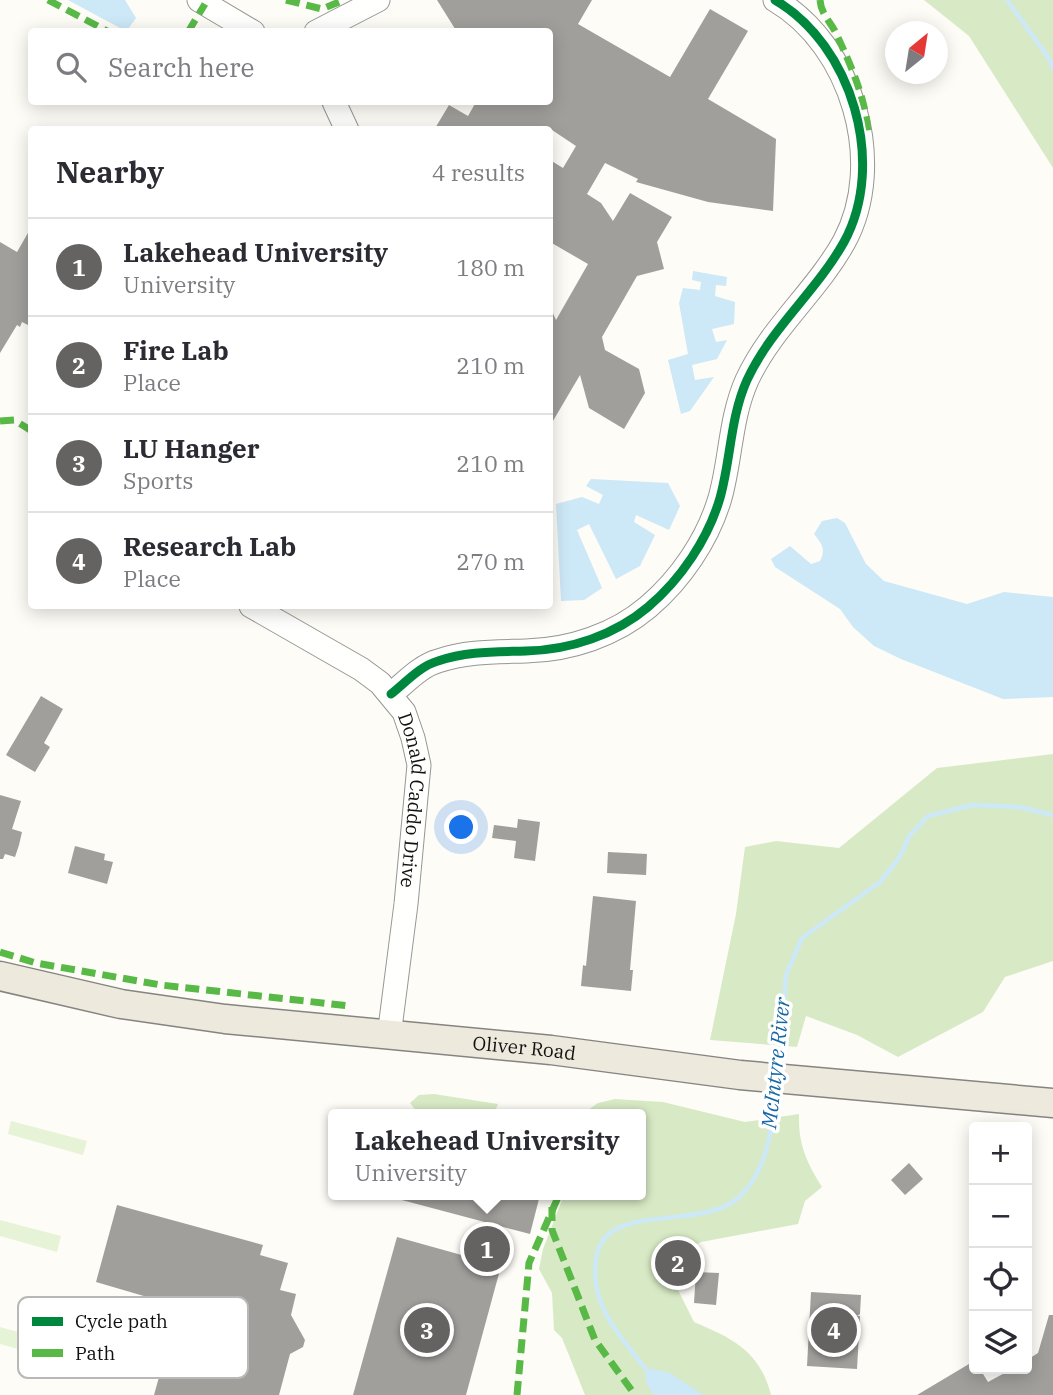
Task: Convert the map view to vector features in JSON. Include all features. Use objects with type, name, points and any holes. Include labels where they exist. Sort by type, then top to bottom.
[{"type":"main road","name":"Oliver Road","points":[[0,976],[121,1004],[389,1036],[551,1050],[740,1075],[1053,1102]]},
{"type":"street","points":[[199,0],[246,28]]},
{"type":"street","points":[[324,28],[378,0]]},
{"type":"street","points":[[391,694],[435,661],[469,653],[560,648],[610,631],[646,609],[673,584],[710,524],[721,496],[735,415],[747,381],[762,349],[811,289],[845,239],[859,189],[863,158],[860,135],[842,75],[830,51],[808,26],[775,0]]},
{"type":"street","points":[[335,105],[345,126]]},
{"type":"street","name":"Donald Caddo Drive","points":[[256,609],[361,668],[391,694],[404,712],[419,765],[406,904],[389,1036]]},
{"type":"green space","points":[[924,0],[1053,0],[1053,168],[969,36]]},
{"type":"green space","points":[[1053,754],[1053,961],[1005,977],[983,1012],[898,1057],[857,1035],[806,1016],[797,1047],[710,1040],[736,914],[745,847],[776,841],[839,848],[937,768]]},
{"type":"green space","points":[[434,1094],[498,1104],[496,1109],[415,1109],[410,1103],[419,1095]]},
{"type":"green space","points":[[615,1099],[663,1102],[745,1122],[799,1114],[804,1152],[822,1187],[805,1201],[798,1224],[701,1242],[663,1263],[663,1271],[673,1280],[694,1322],[743,1348],[760,1367],[771,1395],[585,1395],[562,1338],[554,1330],[552,1293],[539,1269],[543,1249],[562,1200],[646,1200],[646,1109],[589,1109],[598,1103]]},
{"type":"green space","points":[[11,1121],[87,1141],[83,1155],[8,1134]]},
{"type":"green space","points":[[0,1220],[61,1236],[57,1252],[0,1236]]},
{"type":"green space","points":[[0,1327],[18,1332],[18,1349],[0,1344]]},
{"type":"water","points":[[68,0],[125,0],[136,18],[129,28],[120,28]]},
{"type":"water","points":[[693,271],[727,277],[726,286],[716,285],[715,296],[735,302],[734,324],[712,329],[716,342],[727,340],[717,359],[692,365],[695,380],[714,377],[690,411],[681,414],[668,360],[688,354],[679,303],[683,288],[700,290],[701,282],[692,280]]},
{"type":"water","points":[[591,479],[668,483],[680,506],[669,530],[636,515],[634,522],[655,535],[640,566],[616,579],[589,524],[577,530],[602,588],[584,600],[561,601],[556,504],[582,497],[599,504],[603,495],[586,486]]},
{"type":"water","points":[[837,518],[845,523],[866,564],[884,581],[967,604],[1004,592],[1053,597],[1053,697],[1003,699],[901,659],[874,646],[853,627],[840,609],[775,567],[771,559],[790,546],[811,564],[820,561],[822,547],[814,534],[822,521]]},
{"type":"water","points":[[644,1367],[670,1373],[704,1395],[654,1395],[647,1385]]},
{"type":"building","points":[[437,0],[592,0],[578,24],[670,77],[710,9],[748,31],[708,99],[776,139],[773,211],[708,202],[636,182],[638,179],[605,163],[587,194],[601,203],[613,221],[630,193],[672,217],[657,242],[664,269],[637,276],[602,337],[605,350],[639,369],[645,393],[624,429],[589,408],[580,375],[553,421],[553,314],[556,320],[588,264],[553,244],[553,162],[563,168],[576,146],[553,131],[553,126],[436,126],[449,105],[468,116],[474,105],[553,105],[553,28],[454,28]]},
{"type":"building","points":[[28,233],[28,325],[22,322],[20,327],[17,325],[0,353],[0,242],[17,252]]},
{"type":"building","points":[[41,696],[63,709],[44,743],[50,747],[35,772],[6,755]]},
{"type":"building","points":[[0,795],[21,801],[12,829],[22,832],[19,845],[15,857],[5,854],[3,859],[0,859]]},
{"type":"building","points":[[518,819],[540,822],[535,861],[514,858],[516,841],[492,838],[494,825],[517,828]]},
{"type":"building","points":[[75,846],[105,854],[104,860],[113,862],[107,884],[68,873]]},
{"type":"building","points":[[608,852],[647,854],[646,875],[607,873]]},
{"type":"building","points":[[593,896],[636,901],[630,970],[633,970],[631,991],[581,986],[583,965],[586,966]]},
{"type":"building","points":[[909,1163],[923,1179],[905,1195],[891,1180]]},
{"type":"building","points":[[402,1200],[539,1200],[530,1234]]},
{"type":"building","points":[[117,1205],[263,1245],[260,1255],[288,1263],[280,1290],[296,1294],[291,1315],[305,1340],[303,1347],[290,1354],[279,1395],[154,1395],[159,1378],[248,1378],[248,1297],[147,1297],[96,1282]]},
{"type":"building","points":[[397,1237],[501,1266],[466,1395],[353,1395]]},
{"type":"building","points":[[671,1253],[688,1256],[686,1273],[668,1271]]},
{"type":"building","points":[[696,1272],[719,1273],[716,1305],[694,1303]]},
{"type":"building","points":[[811,1292],[861,1295],[860,1314],[857,1316],[860,1316],[857,1369],[807,1366]]},
{"type":"building","points":[[1049,1315],[1053,1315],[1053,1395],[917,1395],[969,1364],[969,1374],[983,1374],[988,1382],[1003,1374],[1032,1374],[1032,1357],[1038,1353]]},
{"type":"waterway","points":[[1007,0],[1048,57],[1053,69]]},
{"type":"waterway","name":"McIntyre River","points":[[779,1069],[786,975],[802,938],[880,882],[899,858],[910,835],[928,816],[972,805],[1019,807],[1053,815]]},
{"type":"waterway","name":"McIntyre River","points":[[644,1367],[616,1330],[601,1304],[595,1274],[596,1258],[603,1240],[617,1229],[635,1222],[702,1213],[723,1207],[739,1197],[757,1174],[763,1160],[776,1088]]},
{"type":"marked path","points":[[48,0],[101,28]]},
{"type":"marked path","points":[[286,0],[322,9],[339,2]]},
{"type":"marked path","points":[[820,0],[856,81],[868,132]]},
{"type":"marked path","points":[[190,28],[205,4]]},
{"type":"marked path","points":[[0,421],[14,420],[28,429]]},
{"type":"marked path","points":[[0,952],[36,963],[161,985],[350,1006]]},
{"type":"marked path","points":[[517,1395],[529,1263],[557,1200]]},
{"type":"marked path","points":[[552,1207],[552,1230],[595,1340],[635,1395]]},
{"type":"cycle path","points":[[391,694],[431,663],[460,655],[559,648],[591,639],[621,626],[660,596],[682,571],[701,543],[720,498],[737,409],[747,380],[768,344],[844,242],[857,211],[862,177],[861,143],[854,108],[842,76],[824,46],[802,20],[775,0]]},
{"type":"place","name":"Lakehead University","points":[[487,1249]]},
{"type":"place","name":"Fire Lab","points":[[678,1263]]},
{"type":"place","name":"LU Hanger","points":[[427,1330]]},
{"type":"place","name":"Research Lab","points":[[834,1330]]}]
